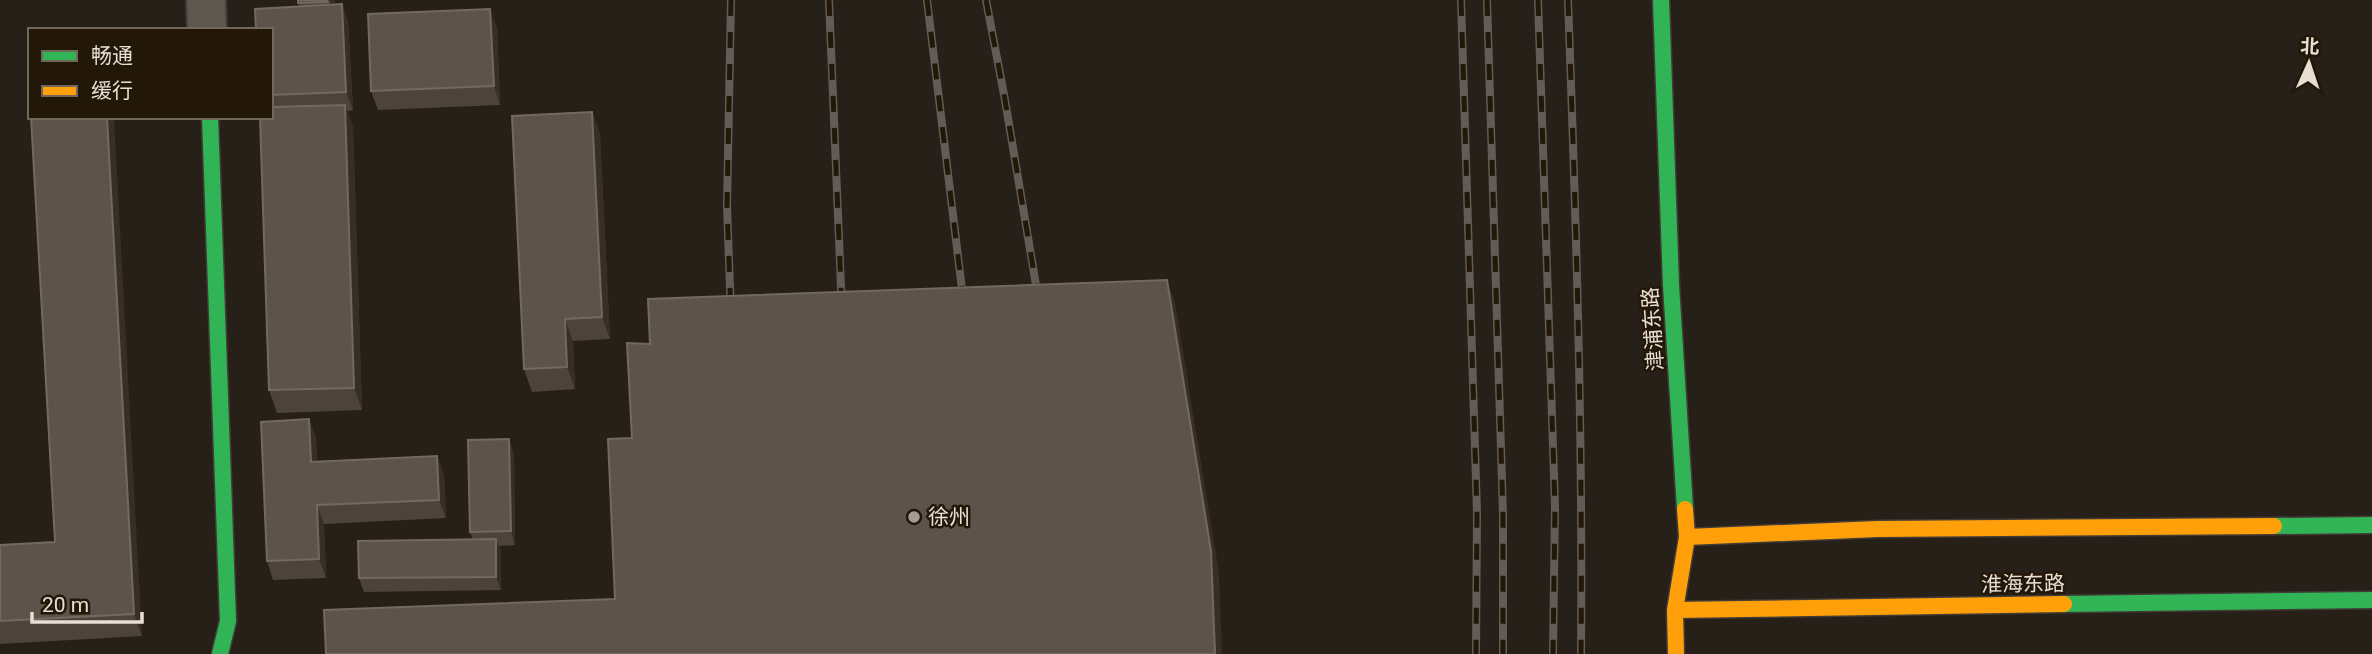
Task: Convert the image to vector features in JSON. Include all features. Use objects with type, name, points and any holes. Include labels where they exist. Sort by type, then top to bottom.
[{"type":"street","points":[[206,0],[207,28]]},
{"type":"street","name":"津浦东路","points":[[1661,0],[1671,285],[1687,537],[1675,610],[1676,654]]},
{"type":"street","points":[[210,119],[228,621],[220,654]]},
{"type":"street","points":[[1687,537],[1877,529],[2372,526]]},
{"type":"street","name":"淮海东路","points":[[1675,610],[2372,600]]},
{"type":"building","points":[[298,0],[327,0],[328,2],[298,3]]},
{"type":"building","points":[[342,4],[346,92],[273,95],[273,28],[256,28],[255,9]]},
{"type":"building","points":[[490,9],[494,86],[371,91],[368,14]]},
{"type":"building","points":[[345,105],[354,388],[269,390],[260,119],[273,119],[273,107]]},
{"type":"building","points":[[592,112],[602,317],[565,319],[567,367],[524,369],[512,116]]},
{"type":"building","points":[[31,119],[107,119],[134,614],[0,621],[0,545],[55,542]]},
{"type":"building","name":"徐州","points":[[1167,280],[1211,551],[1215,654],[326,654],[324,610],[615,599],[608,439],[632,438],[627,343],[650,344],[648,299]]},
{"type":"building","points":[[309,419],[311,462],[437,456],[439,500],[317,505],[319,559],[267,561],[261,422]]},
{"type":"building","points":[[509,439],[511,531],[470,532],[468,440]]},
{"type":"building","points":[[496,539],[496,577],[359,578],[358,541]]},
{"type":"railway","points":[[731,0],[727,206],[731,315]]},
{"type":"railway","points":[[829,0],[842,311]]},
{"type":"railway","points":[[927,0],[964,306]]},
{"type":"railway","points":[[986,0],[1039,303]]},
{"type":"railway","points":[[1461,0],[1477,513],[1476,654]]},
{"type":"railway","points":[[1487,0],[1503,514],[1503,654]]},
{"type":"railway","points":[[1538,0],[1555,506],[1553,654]]},
{"type":"railway","points":[[1568,0],[1578,327],[1581,654]]},
{"type":"traffic: fast","points":[[1661,0],[1671,285],[1685,509]]},
{"type":"traffic: fast","points":[[210,119],[228,621],[220,654]]},
{"type":"traffic: fast","points":[[2274,526],[2372,525]]},
{"type":"traffic: fast","points":[[2064,604],[2372,600]]},
{"type":"traffic: slow","points":[[1676,654],[1675,610],[1687,537],[1685,509]]},
{"type":"traffic: slow","points":[[1687,537],[1877,529],[2274,526]]},
{"type":"traffic: slow","points":[[1675,610],[2064,604]]},
{"type":"place","name":"徐州","points":[[914,517]]}]
